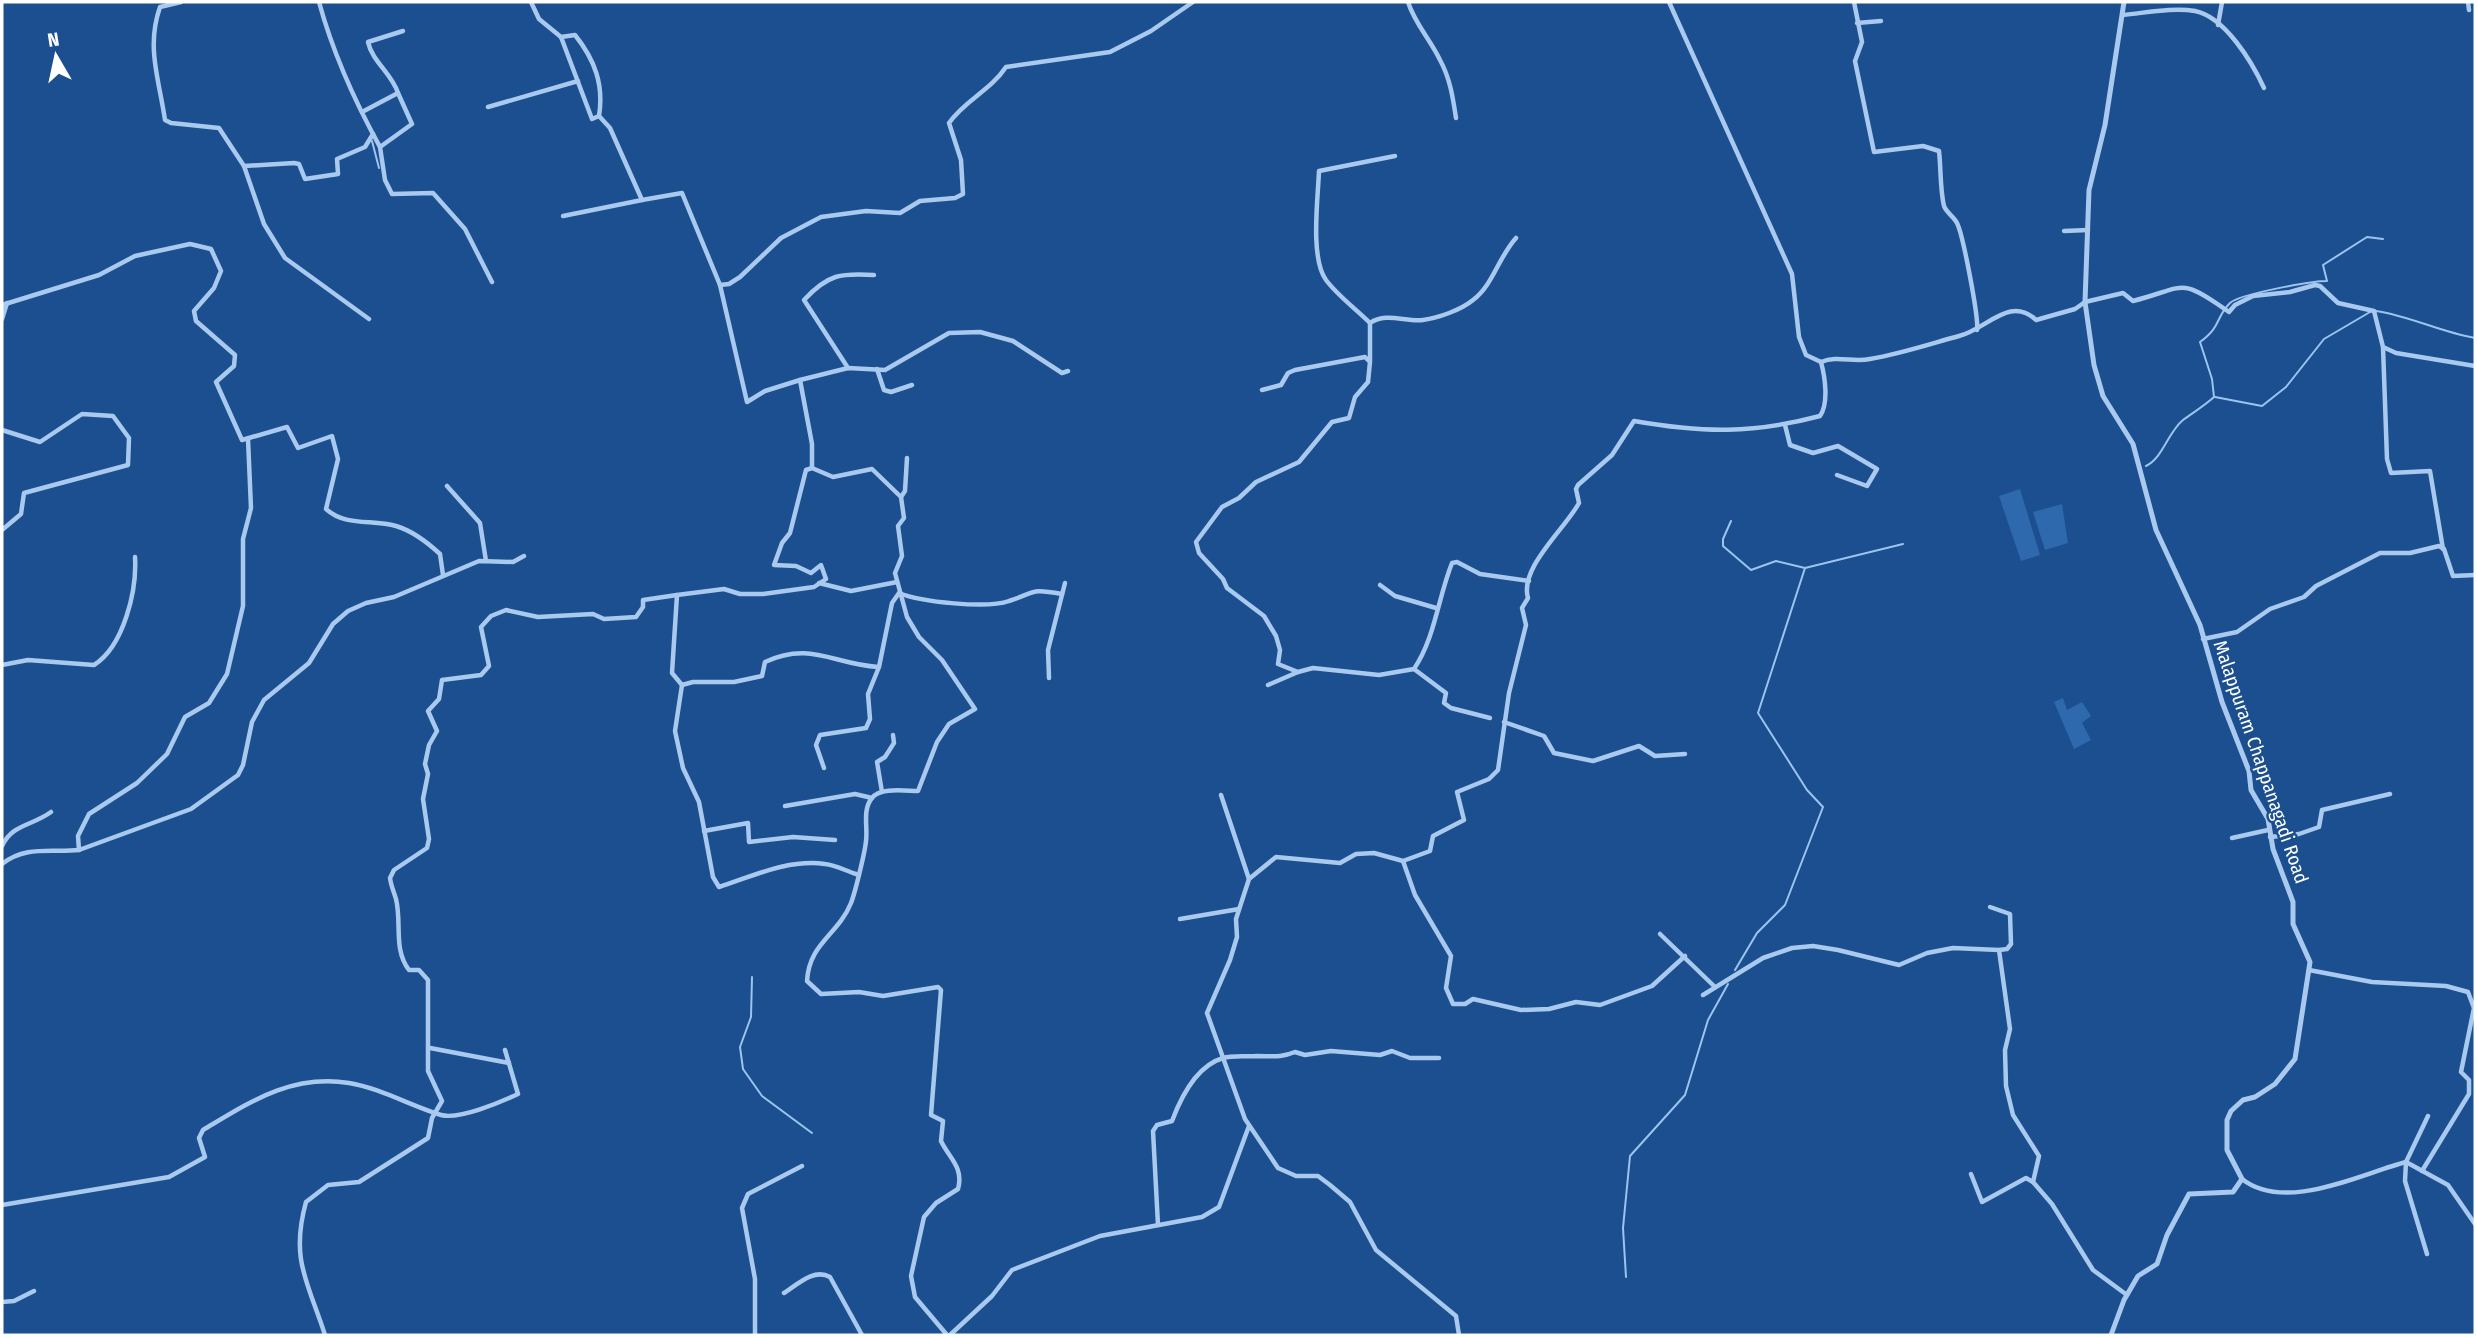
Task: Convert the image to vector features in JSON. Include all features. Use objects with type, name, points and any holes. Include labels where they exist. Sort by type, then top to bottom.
[{"type":"street","points":[[181,2],[160,6],[153,26],[153,62],[165,120],[219,128],[244,166],[264,224],[285,258],[369,319]]},
{"type":"street","points":[[319,2],[331,45],[380,147],[385,180],[392,194],[433,193],[465,229],[492,282]]},
{"type":"street","points":[[531,2],[539,19],[561,37],[592,118],[599,116]]},
{"type":"street","points":[[720,285],[729,284],[740,277],[781,238],[821,217],[866,211],[900,214],[920,201],[955,198],[963,194],[961,160],[949,123],[967,102],[992,86],[1006,67],[1110,52],[1151,31],[1193,2]]},
{"type":"street","points":[[1408,2],[1413,17],[1440,59],[1450,85],[1456,118]]},
{"type":"street","points":[[1669,2],[1792,274],[1799,337],[1806,355],[1821,362],[1832,357],[1870,359],[1977,330],[2006,312],[2019,309],[2036,320],[2076,309],[2085,302],[2123,293],[2133,301],[2174,286],[2186,285],[2228,312],[2235,305],[2253,296],[2320,286],[2338,303],[2374,311],[2383,347],[2387,459],[2392,473],[2424,469],[2430,471],[2443,549],[2453,576],[2475,575]]},
{"type":"street","points":[[1854,2],[1862,47],[1855,61],[1874,152],[1923,146],[1939,151],[1945,207],[1958,223],[1978,316],[1977,330]]},
{"type":"street","name":"Malappuram Chappanagadi Road","points":[[2124,2],[2105,125],[2090,190],[2085,251],[2085,302],[2100,390],[2117,422],[2133,444],[2155,530],[2200,625],[2222,702],[2239,741],[2251,790],[2268,819],[2269,834],[2293,902],[2293,924],[2305,945],[2309,970],[2295,1059],[2275,1084],[2237,1105],[2227,1120],[2225,1141],[2231,1164],[2242,1179]]},
{"type":"street","points":[[2218,25],[2222,2]]},
{"type":"street","points":[[2468,2],[2469,10]]},
{"type":"street","points":[[2123,15],[2197,11],[2218,25],[2253,64],[2264,88]]},
{"type":"street","points":[[1857,23],[1881,21]]},
{"type":"street","points":[[380,147],[412,124],[393,78],[368,45],[384,35],[403,31]]},
{"type":"street","points":[[561,37],[575,35],[594,65],[602,94],[599,116]]},
{"type":"street","points":[[488,107],[578,80]]},
{"type":"street","points":[[362,112],[398,93]]},
{"type":"street","points":[[599,116],[610,128],[642,200]]},
{"type":"street","points":[[244,166],[299,164],[305,179],[338,174],[337,159],[365,147],[373,134]]},
{"type":"street","points":[[1395,156],[1319,171],[1319,264],[1325,279],[1370,323],[1368,382],[1355,397],[1349,418],[1332,422],[1299,462],[1255,482],[1239,498],[1222,508],[1196,542],[1199,554],[1223,579],[1227,588],[1264,616],[1276,636],[1280,650],[1278,664],[1300,671],[1379,676],[1415,669],[1446,693],[1444,703],[1451,708],[1490,718]]},
{"type":"street","points":[[563,216],[682,193],[720,285],[747,402],[765,391],[848,368],[885,370],[949,333],[980,332],[1013,341],[1062,373],[1068,371]]},
{"type":"street","points":[[2064,231],[2088,230]]},
{"type":"street","points":[[1370,323],[1379,317],[1422,320],[1443,315],[1472,301],[1489,284],[1495,266],[1516,238]]},
{"type":"street","points":[[2,318],[5,304],[99,275],[135,256],[190,244],[211,249],[221,271],[214,288],[194,311],[196,321],[235,355],[234,366],[216,382],[242,440],[287,427],[298,448],[332,436],[338,459],[326,509],[338,520],[395,526],[424,540],[440,554],[443,575]]},
{"type":"street","points":[[848,368],[804,300],[814,289],[841,273],[874,275]]},
{"type":"street","points":[[2383,347],[2396,353],[2475,366]]},
{"type":"street","points":[[1262,390],[1281,384],[1288,373],[1295,370],[1365,357],[1370,362]]},
{"type":"street","points":[[1459,1335],[1456,1316],[1376,1250],[1350,1202],[1318,1176],[1296,1175],[1278,1168],[1249,1125],[1207,1013],[1230,960],[1237,937],[1239,909],[1249,879],[1276,857],[1340,863],[1356,854],[1374,853],[1403,861],[1430,851],[1433,836],[1464,820],[1457,792],[1489,779],[1498,770],[1504,722],[1526,625],[1522,608],[1528,598],[1529,581],[1540,554],[1569,522],[1579,503],[1576,489],[1578,485],[1612,455],[1634,421],[1730,431],[1785,425],[1820,416],[1824,410],[1821,362]]},
{"type":"street","points":[[877,369],[884,390],[891,392],[912,385]]},
{"type":"street","points":[[800,380],[812,444],[811,468]]},
{"type":"street","points":[[2,430],[40,442],[82,414],[113,416],[129,438],[128,465],[23,494],[21,514],[2,530]]},
{"type":"street","points":[[1785,425],[1790,445],[1813,453],[1838,446],[1877,469],[1867,486],[1837,475]]},
{"type":"street","points":[[79,850],[78,836],[89,814],[137,783],[167,754],[185,717],[209,703],[228,674],[243,607],[243,539],[251,508],[248,439]]},
{"type":"street","points":[[901,497],[905,491],[906,458]]},
{"type":"street","points":[[325,1335],[299,1262],[298,1238],[306,1202],[328,1185],[359,1182],[380,1171],[400,1153],[428,1138],[435,1112],[442,1101],[428,1071],[428,980],[419,970],[409,970],[405,964],[397,924],[397,901],[390,878],[394,870],[427,848],[429,839],[423,799],[428,774],[425,764],[429,745],[437,731],[428,711],[439,699],[442,680],[481,675],[489,666],[481,627],[491,616],[506,610],[538,617],[593,614],[604,619],[636,617],[643,607],[643,600],[724,589],[754,595],[814,587],[826,579],[821,565],[811,573],[796,566],[774,565],[782,543],[790,533],[806,470],[811,468],[833,477],[872,469],[901,497],[904,518],[898,526],[902,556],[895,573],[899,593],[919,637],[942,660],[975,709],[948,724],[937,742],[918,791],[882,792],[872,798],[866,814],[866,841],[851,902],[807,964],[807,981],[821,994],[859,992],[883,996],[938,987],[941,990],[931,1115],[943,1121],[941,1141],[950,1151],[961,1179],[958,1189],[936,1203],[924,1217],[911,1276],[915,1297],[949,1335],[992,1296],[1012,1270],[1100,1236],[1202,1217],[1219,1207],[1227,1193],[1249,1125]]},
{"type":"street","points":[[447,486],[480,523],[486,561]]},
{"type":"street","points":[[2202,639],[2237,632],[2270,609],[2304,597],[2316,586],[2381,553],[2410,553],[2438,546],[2443,549]]},
{"type":"street","points":[[2,665],[28,660],[94,665],[102,660],[110,652],[124,625],[124,614],[132,597],[136,576],[135,556]]},
{"type":"street","points":[[2,864],[15,854],[30,851],[79,850],[146,828],[204,802],[238,775],[252,722],[264,700],[309,663],[333,624],[366,603],[394,597],[443,575],[486,561],[513,562],[524,556]]},
{"type":"street","points":[[1415,669],[1429,642],[1436,608],[1452,563],[1457,562],[1480,574],[1529,581]]},
{"type":"street","points":[[819,583],[851,591],[897,582]]},
{"type":"street","points":[[1049,678],[1048,650],[1065,583]]},
{"type":"street","points":[[1380,585],[1395,596],[1436,608]]},
{"type":"street","points":[[899,593],[932,602],[985,603],[1008,602],[1027,591],[1062,594]]},
{"type":"street","points":[[824,768],[816,738],[820,735],[866,728],[870,719],[868,694],[879,667],[892,603],[899,593]]},
{"type":"street","points":[[677,595],[672,673],[682,685],[675,731],[683,768],[699,802],[713,877],[719,887],[754,874],[803,863],[827,864],[856,874]]},
{"type":"street","points":[[682,685],[693,682],[734,682],[762,676],[765,662],[782,654],[801,651],[879,667]]},
{"type":"street","points":[[1268,685],[1300,671]]},
{"type":"street","points":[[1504,722],[1544,736],[1554,753],[1593,761],[1639,746],[1654,757],[1685,754]]},
{"type":"street","points":[[882,792],[877,762],[885,757],[894,743],[893,735]]},
{"type":"street","points":[[785,806],[855,794],[872,798]]},
{"type":"street","points":[[2232,838],[2299,834],[2319,827],[2322,810],[2390,794]]},
{"type":"street","points":[[1221,795],[1249,879]]},
{"type":"street","points":[[2,846],[7,833],[51,812]]},
{"type":"street","points":[[704,831],[748,823],[749,842],[793,837],[835,840]]},
{"type":"street","points":[[1403,861],[1415,895],[1451,956],[1446,988],[1453,1004],[1465,1004],[1473,999],[1521,1010],[1549,1009],[1576,1002],[1600,1005],[1652,986],[1685,956]]},
{"type":"street","points":[[1703,995],[1763,958],[1792,948],[1813,946],[1899,965],[1927,953],[1953,948],[2007,949],[2011,943],[2010,914],[1990,907]]},
{"type":"street","points":[[1180,919],[1239,909]]},
{"type":"street","points":[[1660,934],[1715,987]]},
{"type":"street","points":[[1999,950],[2010,1029],[2005,1050],[2006,1086],[2013,1115],[2039,1156],[2033,1182]]},
{"type":"street","points":[[2309,970],[2372,982],[2446,986],[2468,992],[2474,1009],[2460,1072],[2469,1080],[2469,1094],[2422,1171]]},
{"type":"street","points":[[430,1048],[509,1063]]},
{"type":"street","points":[[2,1205],[97,1187],[130,1185],[180,1173],[205,1157],[199,1138],[204,1130],[266,1092],[286,1087],[309,1083],[349,1083],[444,1116],[479,1110],[518,1094],[505,1050]]},
{"type":"street","points":[[1158,1225],[1153,1130],[1157,1125],[1172,1121],[1187,1087],[1201,1072],[1222,1058],[1262,1056],[1278,1059],[1294,1052],[1305,1055],[1331,1051],[1380,1055],[1392,1051],[1410,1058],[1438,1058]]},
{"type":"street","points":[[2427,1254],[2405,1181],[2406,1161],[2428,1116]]},
{"type":"street","points":[[2111,1335],[2138,1276],[2157,1264],[2167,1235],[2189,1194],[2234,1192],[2242,1179],[2251,1186],[2278,1191],[2311,1191],[2406,1161],[2448,1185],[2475,1224]]},
{"type":"street","points":[[755,1335],[755,1279],[742,1208],[748,1194],[802,1166]]},
{"type":"street","points":[[1971,1174],[1982,1202],[2026,1178],[2033,1182],[2052,1204],[2093,1270],[2127,1295]]},
{"type":"street","points":[[784,1293],[816,1273],[823,1273],[830,1277],[862,1335]]},
{"type":"street","points":[[2,1302],[14,1301],[34,1291]]},
{"type":"shaded area","points":[[2020,489],[2040,555],[2021,561],[1999,496]]},
{"type":"shaded area","points":[[2062,504],[2068,543],[2045,550],[2033,512]]},
{"type":"shaded area","points":[[2063,698],[2067,710],[2082,702],[2091,716],[2082,723],[2091,740],[2074,749],[2054,702]]},
{"type":"waterway","points":[[372,141],[379,168]]},
{"type":"waterway","points":[[2146,466],[2157,457],[2178,425],[2214,397],[2212,379],[2200,342],[2212,331],[2230,303],[2261,292],[2327,281],[2323,265],[2367,237],[2383,239]]},
{"type":"waterway","points":[[2376,311],[2475,338]]},
{"type":"waterway","points":[[2215,397],[2262,406],[2286,387],[2324,339],[2370,312]]},
{"type":"waterway","points":[[1731,521],[1723,539],[1723,546],[1751,570],[1776,561],[1805,568],[1903,544]]},
{"type":"waterway","points":[[1735,970],[1757,933],[1785,905],[1823,807],[1807,790],[1758,713],[1805,568]]},
{"type":"waterway","points":[[752,977],[751,1017],[740,1047],[743,1069],[762,1096],[812,1133]]},
{"type":"waterway","points":[[1626,1277],[1623,1228],[1630,1156],[1685,1095],[1708,1020],[1728,984]]}]
